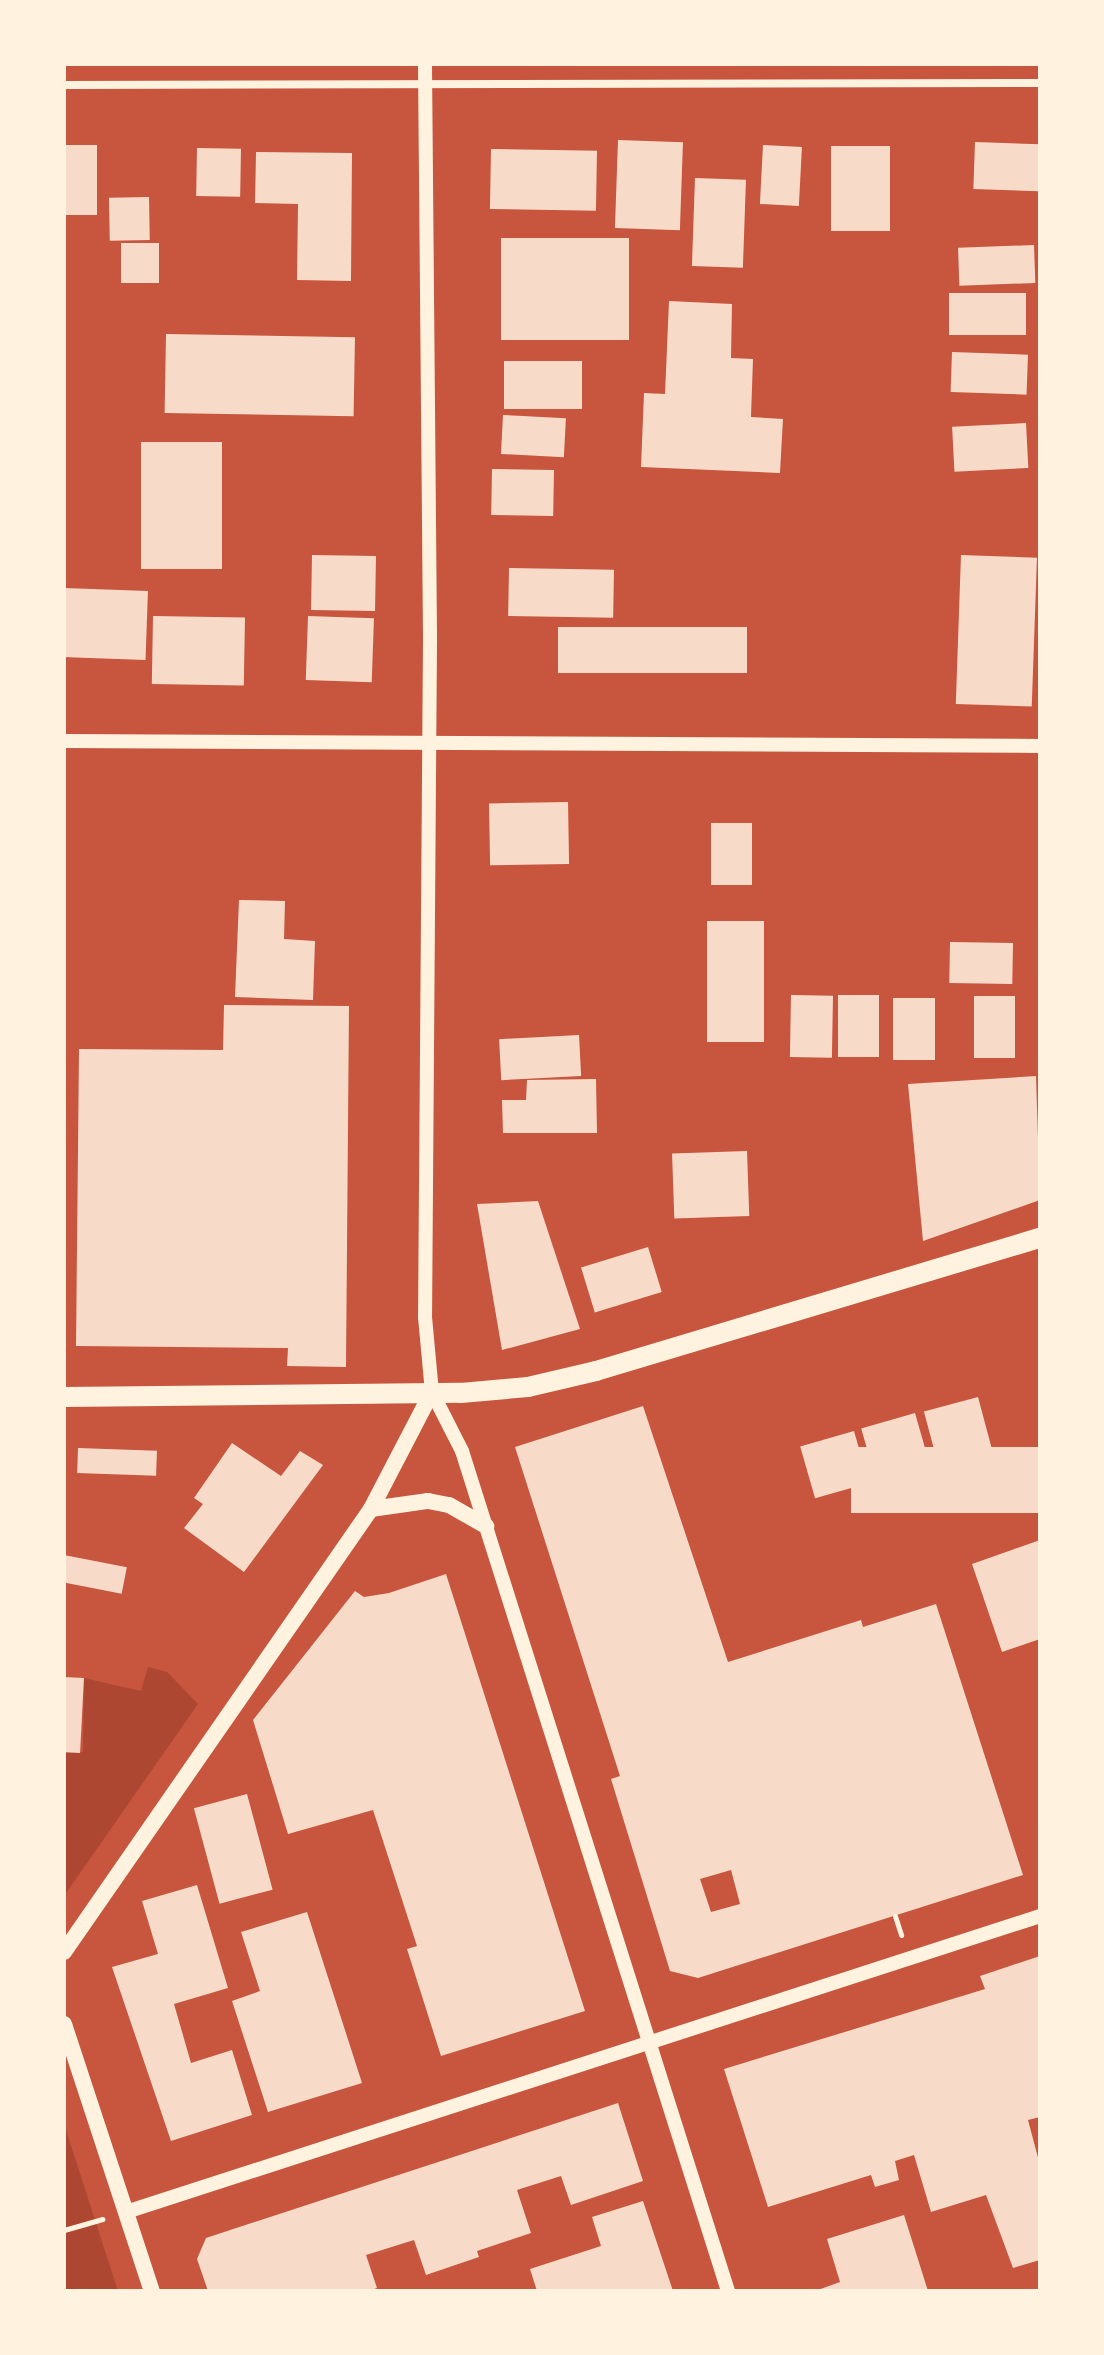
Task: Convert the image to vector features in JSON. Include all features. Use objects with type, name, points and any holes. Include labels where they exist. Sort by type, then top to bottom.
[{"type":"main road","points":[[64,1397],[495,1391],[563,1380],[1040,1238]]},
{"type":"main road","points":[[64,1952],[371,1509],[432,1392]]},
{"type":"main road","points":[[371,1509],[428,1501],[449,1505],[486,1526]]},
{"type":"main road","points":[[64,2024],[152,2291]]},
{"type":"street","points":[[425,64],[430,743],[425,1317],[432,1392],[462,1451],[728,2291]]},
{"type":"street","points":[[64,85],[1040,83]]},
{"type":"street","points":[[64,741],[1040,746]]},
{"type":"street","points":[[126,2212],[1040,1916]]},
{"type":"path","points":[[64,2230],[126,2212]]},
{"type":"shaded area","points":[[148,1667],[167,1672],[198,1704],[64,1896],[64,1752],[83,1752],[84,1678],[141,1691]]},
{"type":"shaded area","points":[[64,2124],[118,2291],[64,2291]]},
{"type":"building","points":[[618,140],[683,142],[680,230],[615,228]]},
{"type":"building","points":[[975,142],[1040,144],[1038,191],[973,189]]},
{"type":"building","points":[[64,145],[97,145],[97,215],[64,215]]},
{"type":"building","points":[[763,145],[802,147],[799,206],[760,204]]},
{"type":"building","points":[[831,146],[890,146],[890,231],[831,231]]},
{"type":"building","points":[[197,148],[241,149],[240,197],[196,196]]},
{"type":"building","points":[[491,149],[597,151],[596,211],[490,209]]},
{"type":"building","points":[[256,152],[352,153],[351,281],[297,280],[298,204],[255,203]]},
{"type":"building","points":[[695,178],[746,180],[743,268],[692,266]]},
{"type":"building","points":[[149,197],[150,240],[110,241],[109,198]]},
{"type":"building","points":[[501,238],[629,238],[629,340],[501,340]]},
{"type":"building","points":[[121,243],[159,243],[159,283],[121,283]]},
{"type":"building","points":[[1034,245],[1035,283],[959,286],[958,248]]},
{"type":"building","points":[[949,293],[1026,293],[1026,335],[949,335]]},
{"type":"building","points":[[669,301],[732,304],[731,358],[753,359],[751,417],[783,419],[780,473],[641,467],[644,393],[665,394]]},
{"type":"building","points":[[166,334],[355,337],[354,416],[165,413]]},
{"type":"building","points":[[952,352],[1028,355],[1027,395],[951,392]]},
{"type":"building","points":[[504,361],[582,361],[582,409],[504,409]]},
{"type":"building","points":[[503,415],[566,418],[564,457],[501,454]]},
{"type":"building","points":[[1026,423],[1028,468],[954,472],[952,427]]},
{"type":"building","points":[[141,442],[222,442],[222,569],[141,569]]},
{"type":"building","points":[[492,469],[554,470],[553,516],[491,515]]},
{"type":"building","points":[[312,555],[376,556],[375,611],[311,610]]},
{"type":"building","points":[[961,555],[1037,558],[1032,707],[956,704]]},
{"type":"building","points":[[509,568],[614,570],[613,618],[508,616]]},
{"type":"building","points":[[64,588],[148,591],[146,660],[64,657]]},
{"type":"building","points":[[153,616],[245,618],[244,686],[152,684]]},
{"type":"building","points":[[308,616],[374,618],[372,682],[306,680]]},
{"type":"building","points":[[558,627],[747,627],[747,673],[558,673]]},
{"type":"building","points":[[568,802],[569,864],[490,865],[489,803]]},
{"type":"building","points":[[711,823],[752,823],[752,885],[711,885]]},
{"type":"building","points":[[239,900],[285,901],[284,939],[315,941],[313,1000],[235,997]]},
{"type":"building","points":[[707,921],[764,921],[764,1042],[707,1042]]},
{"type":"building","points":[[950,942],[1013,943],[1012,984],[949,983]]},
{"type":"building","points":[[791,995],[833,996],[832,1058],[790,1057]]},
{"type":"building","points":[[838,995],[879,995],[879,1057],[838,1057]]},
{"type":"building","points":[[974,996],[1015,996],[1015,1058],[974,1058]]},
{"type":"building","points":[[893,998],[935,998],[935,1060],[893,1060]]},
{"type":"building","points":[[224,1005],[349,1006],[346,1367],[287,1366],[288,1348],[76,1346],[79,1049],[223,1050]]},
{"type":"building","points":[[579,1035],[581,1076],[501,1080],[499,1039]]},
{"type":"building","points":[[1036,1076],[1040,1200],[923,1241],[908,1084]]},
{"type":"building","points":[[596,1079],[597,1133],[503,1133],[502,1100],[526,1100],[527,1080]]},
{"type":"building","points":[[747,1151],[749,1216],[674,1219],[672,1154]]},
{"type":"building","points":[[538,1201],[580,1329],[502,1350],[477,1204]]},
{"type":"building","points":[[648,1247],[662,1292],[595,1312],[581,1267]]},
{"type":"building","points":[[978,1397],[992,1449],[938,1464],[924,1411]]},
{"type":"building","points":[[643,1406],[728,1662],[861,1620],[863,1627],[936,1604],[1023,1875],[698,1978],[670,1971],[611,1779],[620,1776],[515,1447]],"holes":[[[731,1870],[740,1904],[711,1912],[700,1879]]]},
{"type":"building","points":[[915,1413],[930,1465],[876,1480],[861,1428]]},
{"type":"building","points":[[854,1431],[869,1483],[815,1498],[800,1446]]},
{"type":"building","points":[[232,1443],[281,1476],[300,1451],[323,1465],[244,1572],[184,1528],[203,1504],[194,1498]]},
{"type":"building","points":[[851,1447],[1040,1447],[1040,1513],[851,1513]]},
{"type":"building","points":[[78,1448],[157,1451],[156,1476],[77,1473]]},
{"type":"building","points":[[1040,1540],[1040,1639],[1002,1652],[972,1564]]},
{"type":"building","points":[[64,1555],[127,1567],[122,1594],[64,1583]]},
{"type":"building","points":[[446,1574],[585,2011],[441,2056],[407,1949],[417,1946],[373,1810],[288,1834],[253,1720],[355,1591],[364,1597],[389,1593]]},
{"type":"building","points":[[64,1677],[84,1678],[80,1753],[64,1752]]},
{"type":"building","points":[[247,1794],[273,1890],[219,1904],[194,1808]]},
{"type":"building","points":[[197,1885],[228,1988],[174,2004],[191,2063],[232,2050],[252,2115],[171,2141],[112,1967],[158,1954],[142,1901]]},
{"type":"building","points":[[307,1912],[362,2083],[268,2112],[232,2001],[260,1991],[241,1932]]},
{"type":"building","points":[[1040,1956],[1040,2117],[1028,2120],[1040,2165],[1040,2260],[1013,2268],[986,2195],[931,2212],[914,2155],[895,2161],[899,2180],[875,2187],[871,2175],[768,2207],[724,2069],[985,1989],[980,1976]]},
{"type":"building","points":[[618,2103],[643,2181],[571,2205],[561,2176],[517,2190],[531,2233],[477,2251],[479,2257],[426,2275],[414,2240],[366,2255],[377,2288],[369,2291],[208,2291],[197,2259],[206,2238]]},
{"type":"building","points":[[643,2201],[673,2291],[537,2291],[530,2269],[601,2246],[592,2217]]},
{"type":"building","points":[[904,2215],[928,2291],[815,2291],[840,2282],[827,2239]]}]
